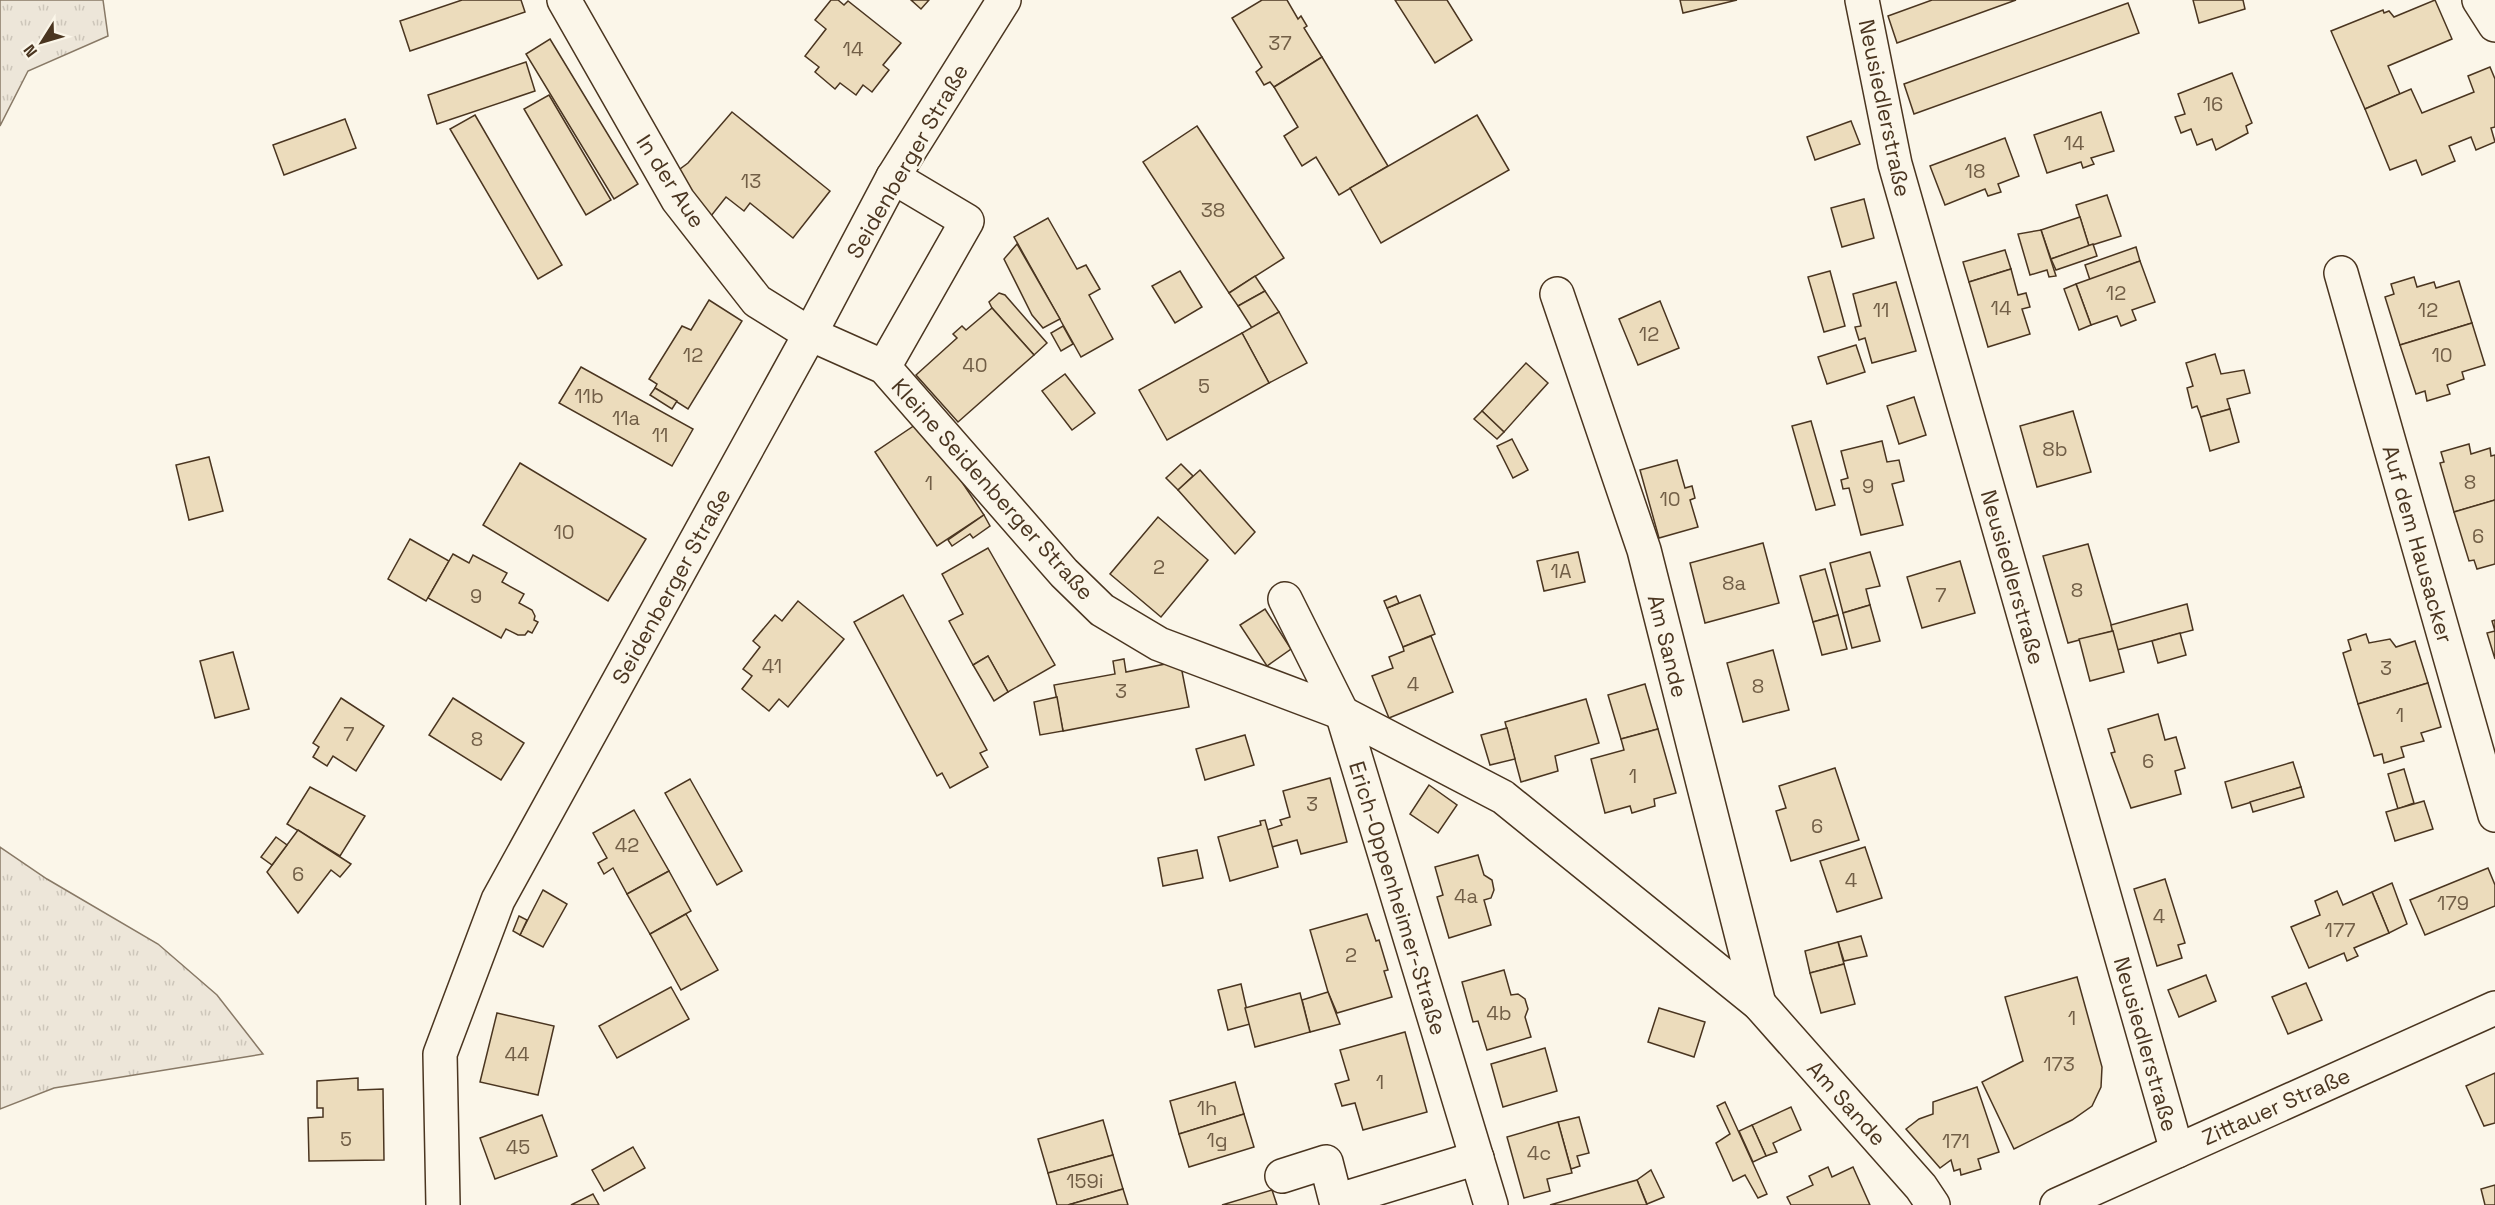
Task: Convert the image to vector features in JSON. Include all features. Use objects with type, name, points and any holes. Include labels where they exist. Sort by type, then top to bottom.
[{"type":"street","name":"In der Aue","points":[[564,0],[678,200],[758,301],[810,334]]},
{"type":"street","name":"Seidenberger Straße","points":[[443,1205],[440,1054],[498,900],[810,334],[893,177],[1004,0]]},
{"type":"street","name":"Neusiedlerstraße","points":[[1862,0],[1895,164],[2176,1151]]},
{"type":"street","points":[[2479,0],[2495,25]]},
{"type":"street","points":[[884,367],[967,221],[893,177]]},
{"type":"street","name":"Auf dem Hausacker","points":[[2341,273],[2495,814]]},
{"type":"street","name":"Am Sande","points":[[1557,294],[1644,550],[1759,1004]]},
{"type":"street","name":"Kleine Seidenberger Straße","points":[[810,334],[884,367],[1064,573],[1102,610],[1159,644],[1342,713]]},
{"type":"street","name":"Erich-Oppenheimer-Straße","points":[[1284,599],[1342,713],[1491,1205]]},
{"type":"street","name":"Am Sande","points":[[1342,713],[1503,797],[1759,1004],[1921,1186],[1933,1205]]},
{"type":"street","name":"Zittauer Straße","points":[[2057,1205],[2495,1008]]},
{"type":"street","points":[[1282,1176],[1326,1162],[1336,1201],[1477,1158]]},
{"type":"green space","points":[[0,0],[103,0],[108,36],[28,71],[0,126]]},
{"type":"green space","points":[[0,847],[47,879],[158,944],[217,995],[263,1054],[54,1088],[0,1109]]},
{"type":"building","points":[[462,0],[521,0],[525,12],[410,51],[400,21]]},
{"type":"building","points":[[831,0],[838,0],[844,5],[848,1],[901,43],[883,65],[889,70],[872,92],[863,85],[856,95],[840,83],[835,89],[815,72],[819,67],[805,56],[826,29],[815,20]]},
{"type":"building","points":[[911,0],[929,0],[921,9]]},
{"type":"building","points":[[1262,0],[1287,0],[1298,19],[1301,16],[1307,26],[1304,28],[1322,57],[1274,87],[1270,82],[1264,85],[1256,72],[1262,67],[1232,18]]},
{"type":"building","points":[[1395,0],[1447,0],[1472,40],[1435,63]]},
{"type":"building","points":[[1680,0],[1737,0],[1683,13]]},
{"type":"building","points":[[1932,0],[2016,0],[1897,43],[1888,16]]},
{"type":"building","points":[[2193,0],[2243,0],[2245,9],[2199,23]]},
{"type":"building","points":[[2435,0],[2452,39],[2388,66],[2400,94],[2365,109],[2331,31],[2383,10],[2384,13],[2389,11],[2394,17]]},
{"type":"building","points":[[2128,3],[2139,33],[1914,114],[1904,84]]},
{"type":"building","points":[[550,39],[638,184],[614,199],[526,54]]},
{"type":"building","points":[[1322,57],[1388,166],[1339,195],[1316,157],[1302,166],[1284,136],[1298,127],[1274,87]]},
{"type":"building","points":[[526,62],[535,91],[437,124],[428,95]]},
{"type":"building","points":[[2490,67],[2495,79],[2495,127],[2491,128],[2495,142],[2476,150],[2471,137],[2449,146],[2455,161],[2422,175],[2416,160],[2390,170],[2365,109],[2411,89],[2422,113],[2474,92],[2468,76]]},
{"type":"building","points":[[2232,73],[2252,123],[2246,126],[2248,133],[2216,150],[2212,139],[2197,145],[2191,129],[2181,133],[2175,117],[2185,114],[2178,94]]},
{"type":"building","points":[[549,95],[611,200],[586,215],[524,109]]},
{"type":"building","points":[[732,112],[830,191],[793,238],[750,203],[744,211],[726,197],[707,221],[676,172],[688,163]]},
{"type":"building","points":[[2101,112],[2114,151],[2091,158],[2094,164],[2083,168],[2081,162],[2047,173],[2034,135]]},
{"type":"building","points":[[475,115],[562,265],[538,279],[450,129]]},
{"type":"building","points":[[1477,115],[1509,170],[1381,243],[1350,188]]},
{"type":"building","points":[[345,119],[356,148],[284,175],[273,145]]},
{"type":"building","points":[[1851,121],[1860,144],[1815,160],[1807,137]]},
{"type":"building","points":[[1197,126],[1284,258],[1229,293],[1143,162]]},
{"type":"building","points":[[2005,138],[2019,176],[1998,184],[2001,192],[1988,196],[1985,189],[1945,205],[1930,166]]},
{"type":"building","points":[[2107,195],[2121,236],[2089,246],[2076,205]]},
{"type":"building","points":[[1864,199],[1874,238],[1842,247],[1831,208]]},
{"type":"building","points":[[2080,217],[2089,246],[2051,259],[2041,230]]},
{"type":"building","points":[[1048,218],[1077,269],[1086,265],[1100,289],[1089,295],[1113,339],[1081,357],[1014,237]]},
{"type":"building","points":[[2041,230],[2056,276],[2049,277],[2047,270],[2030,275],[2018,234]]},
{"type":"building","points":[[1017,244],[1060,319],[1043,328],[1032,315],[1004,259]]},
{"type":"building","points":[[2093,244],[2097,256],[2056,270],[2051,259]]},
{"type":"building","points":[[2136,247],[2140,261],[2090,280],[2085,265]]},
{"type":"building","points":[[2005,250],[2011,269],[1969,282],[1963,262]]},
{"type":"building","points":[[2140,261],[2155,302],[2132,310],[2136,320],[2121,326],[2117,316],[2091,325],[2076,284]]},
{"type":"building","points":[[2011,269],[2018,295],[2026,293],[2030,307],[2022,309],[2030,334],[1988,347],[1969,282]]},
{"type":"building","points":[[1180,271],[1202,307],[1175,323],[1152,286]]},
{"type":"building","points":[[1830,271],[1845,326],[1824,332],[1808,277]]},
{"type":"building","points":[[1255,276],[1265,291],[1238,306],[1229,293]]},
{"type":"building","points":[[2414,277],[2417,287],[2434,282],[2436,288],[2459,281],[2472,323],[2400,345],[2385,297],[2394,294],[2391,284]]},
{"type":"building","points":[[1896,282],[1916,351],[1872,363],[1865,338],[1859,340],[1855,327],[1861,326],[1853,294]]},
{"type":"building","points":[[2076,284],[2091,325],[2079,330],[2064,289]]},
{"type":"building","points":[[1265,291],[1279,312],[1252,328],[1238,306]]},
{"type":"building","points":[[999,293],[1005,295],[1047,343],[1034,355],[992,308],[989,302]]},
{"type":"building","points":[[709,300],[742,321],[688,409],[655,388],[657,384],[649,379],[682,326],[691,330]]},
{"type":"building","points":[[1660,301],[1679,348],[1638,365],[1619,319]]},
{"type":"building","points":[[992,308],[1034,355],[958,422],[916,375],[957,338],[953,334],[962,326],[966,330]]},
{"type":"building","points":[[1279,312],[1307,363],[1269,383],[1242,333]]},
{"type":"building","points":[[2472,323],[2485,365],[2462,372],[2464,379],[2447,385],[2450,394],[2427,401],[2425,391],[2416,394],[2400,345]]},
{"type":"building","points":[[1063,326],[1073,344],[1061,351],[1051,333]]},
{"type":"building","points":[[1242,333],[1269,383],[1167,440],[1139,390]]},
{"type":"building","points":[[1856,345],[1865,372],[1827,384],[1818,357]]},
{"type":"building","points":[[2215,354],[2221,374],[2244,370],[2250,393],[2227,399],[2230,409],[2201,417],[2197,406],[2192,408],[2187,388],[2193,386],[2186,363]]},
{"type":"building","points":[[1526,363],[1548,383],[1504,432],[1482,411]]},
{"type":"building","points":[[581,367],[693,429],[672,466],[559,403]]},
{"type":"building","points":[[1065,374],[1095,413],[1072,430],[1042,391]]},
{"type":"building","points":[[655,388],[677,401],[672,409],[650,395]]},
{"type":"building","points":[[1914,397],[1926,435],[1899,444],[1887,406]]},
{"type":"building","points":[[2230,409],[2239,442],[2210,451],[2201,417]]},
{"type":"building","points":[[1482,411],[1504,432],[1497,439],[1474,419]]},
{"type":"building","points":[[2073,411],[2091,472],[2037,487],[2020,426]]},
{"type":"building","points":[[921,421],[984,515],[937,546],[875,452]]},
{"type":"building","points":[[1811,421],[1835,505],[1816,510],[1792,426]]},
{"type":"building","points":[[1512,439],[1528,470],[1513,478],[1497,446]]},
{"type":"building","points":[[1882,441],[1887,462],[1899,460],[1904,481],[1892,484],[1903,525],[1861,535],[1849,488],[1843,489],[1841,480],[1848,478],[1841,451]]},
{"type":"building","points":[[2469,444],[2471,454],[2490,448],[2491,456],[2495,455],[2495,500],[2454,512],[2440,463],[2444,462],[2441,452]]},
{"type":"building","points":[[209,457],[223,511],[189,520],[176,465]]},
{"type":"building","points":[[1677,460],[1685,488],[1692,486],[1695,498],[1690,500],[1698,527],[1659,538],[1640,470]]},
{"type":"building","points":[[520,463],[646,539],[608,601],[483,525]]},
{"type":"building","points":[[1181,464],[1193,476],[1178,490],[1166,478]]},
{"type":"building","points":[[1200,470],[1255,532],[1235,554],[1178,490]]},
{"type":"building","points":[[2495,500],[2495,564],[2477,569],[2474,560],[2469,561],[2454,512]]},
{"type":"building","points":[[984,515],[990,526],[973,538],[970,534],[952,546],[948,540]]},
{"type":"building","points":[[1158,517],[1208,560],[1161,617],[1110,574]]},
{"type":"building","points":[[410,539],[449,561],[426,601],[388,579]]},
{"type":"building","points":[[1763,543],[1779,603],[1705,623],[1690,563]]},
{"type":"building","points":[[2088,544],[2113,631],[2068,643],[2043,556]]},
{"type":"building","points":[[988,548],[1055,665],[1008,692],[988,656],[973,665],[949,621],[963,614],[942,574]]},
{"type":"building","points":[[1578,552],[1585,582],[1544,591],[1537,561]]},
{"type":"building","points":[[1870,552],[1880,586],[1866,589],[1870,605],[1843,613],[1830,563]]},
{"type":"building","points":[[453,554],[469,563],[473,555],[507,573],[502,582],[524,594],[519,603],[532,610],[534,620],[538,622],[532,633],[528,631],[525,635],[518,635],[506,629],[501,638],[428,598]]},
{"type":"building","points":[[1960,561],[1975,613],[1922,628],[1907,577]]},
{"type":"building","points":[[1825,569],[1838,615],[1813,622],[1800,576]]},
{"type":"building","points":[[903,595],[987,750],[980,753],[988,767],[950,788],[942,773],[937,776],[854,622]]},
{"type":"building","points":[[1420,595],[1435,634],[1403,647],[1387,608]]},
{"type":"building","points":[[1396,596],[1399,603],[1387,608],[1384,601]]},
{"type":"building","points":[[798,601],[844,639],[788,707],[779,699],[769,711],[742,689],[752,676],[743,669],[760,647],[753,641],[775,615],[782,621]]},
{"type":"building","points":[[2187,604],[2193,630],[2117,650],[2111,625]]},
{"type":"building","points":[[1870,605],[1880,641],[1852,648],[1843,613]]},
{"type":"building","points":[[1265,609],[1291,649],[1267,666],[1240,625]]},
{"type":"building","points":[[1838,615],[1847,649],[1822,655],[1813,622]]},
{"type":"building","points":[[2113,631],[2124,672],[2090,681],[2079,639]]},
{"type":"building","points":[[2495,631],[2495,659],[2487,633]]},
{"type":"building","points":[[2180,633],[2186,655],[2158,663],[2152,641]]},
{"type":"building","points":[[2366,634],[2369,643],[2390,639],[2396,647],[2415,641],[2428,683],[2358,704],[2343,653],[2351,650],[2348,640]]},
{"type":"building","points":[[1431,636],[1453,692],[1389,718],[1372,676],[1393,668],[1389,657],[1404,651],[1403,647]]},
{"type":"building","points":[[1773,650],[1789,710],[1743,722],[1727,663]]},
{"type":"building","points":[[233,652],[249,709],[215,718],[200,661]]},
{"type":"building","points":[[988,656],[1008,692],[994,701],[973,665]]},
{"type":"building","points":[[1124,659],[1126,672],[1180,661],[1189,707],[1063,731],[1054,685],[1115,674],[1113,661]]},
{"type":"building","points":[[2428,683],[2441,727],[2421,733],[2424,741],[2401,747],[2404,757],[2384,763],[2382,754],[2374,756],[2358,704]]},
{"type":"building","points":[[1645,684],[1658,729],[1621,739],[1608,695]]},
{"type":"building","points":[[1057,697],[1063,731],[1040,735],[1034,702]]},
{"type":"building","points":[[341,698],[384,726],[356,771],[333,756],[327,766],[313,757],[319,747],[313,743]]},
{"type":"building","points":[[453,698],[524,743],[501,780],[429,735]]},
{"type":"building","points":[[1586,699],[1599,743],[1555,756],[1558,771],[1521,782],[1505,722]]},
{"type":"building","points":[[2158,714],[2165,740],[2176,737],[2185,768],[2175,771],[2181,794],[2131,808],[2111,753],[2115,752],[2108,729]]},
{"type":"building","points":[[1507,728],[1515,759],[1490,765],[1481,735]]},
{"type":"building","points":[[1658,729],[1676,793],[1654,799],[1655,806],[1632,813],[1630,806],[1605,813],[1591,759],[1624,750],[1621,739]]},
{"type":"building","points":[[1245,735],[1254,765],[1205,780],[1196,749]]},
{"type":"building","points":[[2293,762],[2301,787],[2232,808],[2225,782]]},
{"type":"building","points":[[1835,768],[1859,840],[1791,861],[1776,811],[1786,808],[1779,786]]},
{"type":"building","points":[[2404,769],[2414,803],[2398,809],[2388,774]]},
{"type":"building","points":[[1330,778],[1347,842],[1301,854],[1297,840],[1272,847],[1267,830],[1282,825],[1280,820],[1290,817],[1283,791]]},
{"type":"building","points":[[690,779],[742,871],[717,885],[665,793]]},
{"type":"building","points":[[1429,785],[1457,805],[1438,833],[1410,814]]},
{"type":"building","points":[[310,787],[365,816],[340,856],[287,824]]},
{"type":"building","points":[[2301,787],[2304,797],[2253,812],[2250,802]]},
{"type":"building","points":[[2424,801],[2433,829],[2395,841],[2386,812]]},
{"type":"building","points":[[634,810],[669,871],[627,894],[613,868],[604,874],[598,863],[607,858],[593,833]]},
{"type":"building","points":[[1265,820],[1278,867],[1230,881],[1218,837],[1261,825],[1260,821]]},
{"type":"building","points":[[298,830],[351,864],[340,877],[331,870],[298,913],[267,872]]},
{"type":"building","points":[[276,837],[287,845],[272,865],[261,857]]},
{"type":"building","points":[[1865,847],[1882,898],[1837,912],[1820,861]]},
{"type":"building","points":[[1197,850],[1203,878],[1163,886],[1158,858]]},
{"type":"building","points":[[1478,855],[1484,875],[1492,880],[1494,890],[1491,898],[1484,900],[1491,925],[1449,938],[1437,897],[1443,895],[1435,867]]},
{"type":"building","points":[[2488,868],[2495,885],[2495,906],[2425,935],[2410,900]]},
{"type":"building","points":[[669,871],[691,911],[650,934],[627,894]]},
{"type":"building","points":[[2165,879],[2185,943],[2178,945],[2182,958],[2157,966],[2134,889]]},
{"type":"building","points":[[2392,883],[2407,924],[2389,933],[2372,892]]},
{"type":"building","points":[[543,890],[567,904],[543,947],[520,935]]},
{"type":"building","points":[[2337,891],[2343,905],[2372,892],[2389,933],[2354,948],[2358,956],[2347,961],[2344,953],[2309,968],[2291,927],[2320,915],[2315,901]]},
{"type":"building","points":[[686,914],[718,970],[681,990],[650,934]]},
{"type":"building","points":[[1367,914],[1376,941],[1379,940],[1388,970],[1384,971],[1392,997],[1337,1013],[1328,992],[1310,930]]},
{"type":"building","points":[[519,916],[527,920],[520,935],[513,931]]},
{"type":"building","points":[[1861,936],[1867,956],[1844,961],[1838,942]]},
{"type":"building","points":[[1838,942],[1844,964],[1810,973],[1805,951]]},
{"type":"building","points":[[1844,964],[1855,1004],[1821,1013],[1810,973]]},
{"type":"building","points":[[1504,970],[1511,995],[1518,994],[1525,999],[1528,1009],[1525,1017],[1531,1037],[1487,1050],[1478,1021],[1473,1022],[1462,982]]},
{"type":"building","points":[[2206,975],[2216,1001],[2179,1017],[2168,990]]},
{"type":"building","points":[[2077,977],[2102,1067],[2101,1087],[2092,1106],[2072,1120],[2014,1149],[1982,1082],[2023,1061],[2005,997]]},
{"type":"building","points":[[2306,983],[2322,1020],[2288,1034],[2272,997]]},
{"type":"building","points":[[1241,984],[1250,1024],[1228,1030],[1218,990]]},
{"type":"building","points":[[671,987],[689,1019],[617,1058],[599,1026]]},
{"type":"building","points":[[1328,992],[1340,1024],[1310,1032],[1302,1000]]},
{"type":"building","points":[[1300,993],[1310,1032],[1255,1047],[1245,1008]]},
{"type":"building","points":[[1659,1008],[1705,1022],[1694,1057],[1648,1042]]},
{"type":"building","points":[[497,1013],[554,1026],[538,1095],[480,1082]]},
{"type":"building","points":[[1405,1032],[1427,1112],[1363,1130],[1355,1103],[1342,1106],[1335,1084],[1349,1080],[1340,1050]]},
{"type":"building","points":[[1545,1048],[1557,1091],[1503,1107],[1491,1064]]},
{"type":"building","points":[[2495,1073],[2495,1123],[2484,1126],[2466,1086]]},
{"type":"building","points":[[358,1078],[358,1090],[383,1089],[384,1160],[309,1161],[308,1118],[323,1117],[323,1108],[317,1108],[317,1081]]},
{"type":"building","points":[[1235,1082],[1244,1114],[1179,1134],[1170,1101]]},
{"type":"building","points":[[1977,1087],[1999,1152],[1978,1159],[1981,1169],[1961,1175],[1960,1169],[1954,1171],[1951,1160],[1940,1168],[1906,1129],[1919,1119],[1933,1114],[1933,1102]]},
{"type":"building","points":[[1725,1102],[1767,1194],[1758,1198],[1745,1175],[1733,1181],[1716,1143],[1730,1134],[1717,1106]]},
{"type":"building","points":[[1791,1107],[1801,1130],[1773,1143],[1777,1152],[1766,1156],[1752,1125]]},
{"type":"building","points":[[1244,1114],[1254,1147],[1189,1167],[1179,1134]]},
{"type":"building","points":[[542,1115],[557,1156],[495,1179],[480,1138]]},
{"type":"building","points":[[1579,1117],[1589,1153],[1577,1156],[1580,1166],[1571,1169],[1558,1122]]},
{"type":"building","points":[[1103,1120],[1113,1155],[1048,1173],[1038,1139]]},
{"type":"building","points":[[1558,1122],[1572,1173],[1547,1179],[1550,1191],[1524,1198],[1507,1137]]},
{"type":"building","points":[[1752,1125],[1766,1156],[1753,1162],[1739,1131]]},
{"type":"building","points":[[633,1147],[645,1168],[604,1191],[592,1170]]},
{"type":"building","points":[[1113,1155],[1123,1189],[1068,1205],[1057,1205],[1048,1173]]},
{"type":"building","points":[[1828,1167],[1832,1177],[1853,1167],[1870,1205],[1791,1205],[1787,1197],[1813,1185],[1809,1176]]},
{"type":"building","points":[[1651,1170],[1664,1197],[1647,1204],[1637,1180]]},
{"type":"building","points":[[1637,1180],[1647,1205],[1550,1205]]},
{"type":"building","points":[[2495,1185],[2495,1205],[2485,1205],[2481,1189]]},
{"type":"building","points":[[1123,1189],[1128,1205],[1068,1205]]},
{"type":"building","points":[[1272,1190],[1277,1205],[1222,1205]]},
{"type":"building","points":[[593,1194],[599,1205],[571,1205]]}]
